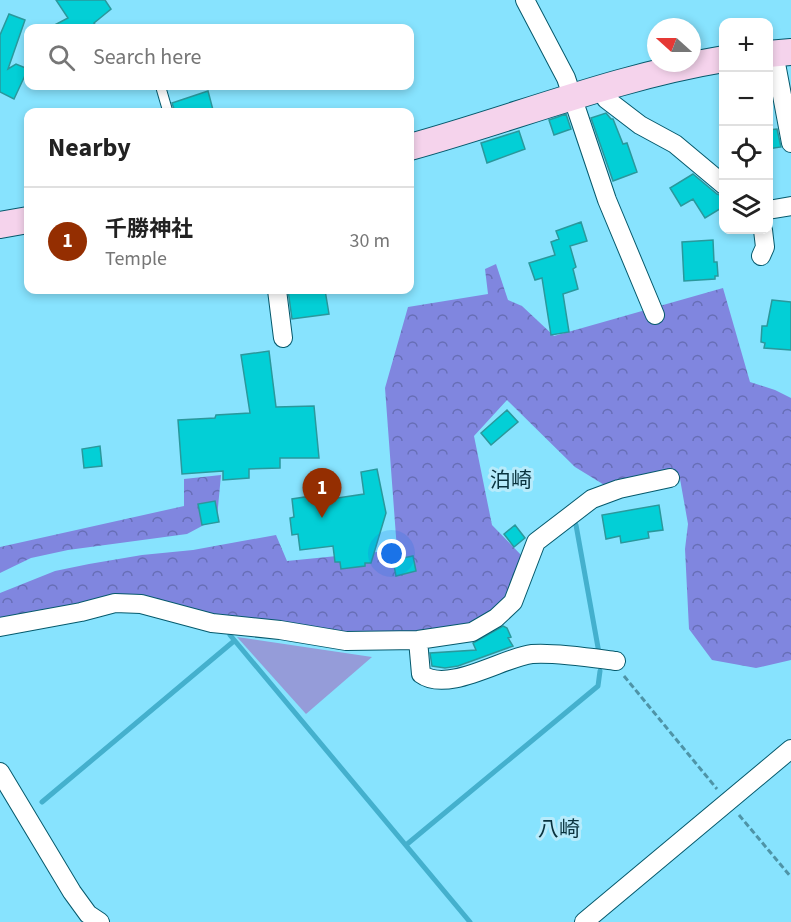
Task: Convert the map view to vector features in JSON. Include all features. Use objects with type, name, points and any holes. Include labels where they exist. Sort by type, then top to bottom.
[{"type":"street","points":[[525,0],[566,78],[607,200],[655,315]]},
{"type":"street","points":[[778,53],[791,143]]},
{"type":"street","points":[[414,146],[602,87],[719,60]]},
{"type":"street","points":[[602,87],[606,99],[640,125],[675,144],[719,182]]},
{"type":"street","points":[[773,209],[791,206]]},
{"type":"street","points":[[0,225],[24,221]]},
{"type":"street","points":[[761,256],[765,247],[763,234]]},
{"type":"street","points":[[278,294],[283,338]]},
{"type":"street","points":[[0,627],[81,612],[115,603],[141,604],[212,623],[280,630],[346,641],[418,640],[472,632],[496,618],[513,602],[536,542],[592,499],[618,489],[670,478]]},
{"type":"street","points":[[418,640],[421,674],[428,679],[454,678],[472,674],[531,654],[616,662]]},
{"type":"street","points":[[584,922],[791,749]]},
{"type":"street","points":[[0,772],[75,897],[88,914],[99,922]]},
{"type":"lane","points":[[162,90],[167,108]]},
{"type":"path","points":[[616,662],[622,673],[791,877]]},
{"type":"shaded area","points":[[237,637],[372,657],[306,714]]},
{"type":"green space","points":[[496,264],[508,300],[522,306],[554,336],[723,288],[750,382],[791,398],[791,660],[756,668],[712,660],[689,629],[685,549],[688,524],[680,479],[619,494],[575,467],[507,400],[474,436],[492,525],[524,558],[509,599],[496,613],[461,629],[354,635],[218,619],[153,602],[0,620],[0,593],[55,571],[89,564],[142,555],[193,550],[276,535],[287,561],[397,550],[385,388],[408,307],[488,294],[485,269]]},
{"type":"green space","points":[[221,475],[217,518],[187,534],[68,550],[31,558],[0,573],[0,547],[184,506],[184,479]]},
{"type":"building","points":[[56,0],[105,0],[111,9],[95,24],[57,24],[68,18]]},
{"type":"building","points":[[9,14],[25,20],[8,69],[16,64],[24,67],[24,78],[14,99],[0,92],[0,35]]},
{"type":"building","points":[[208,91],[212,108],[174,108],[172,103]]},
{"type":"building","points":[[606,113],[613,119],[623,144],[627,143],[637,172],[613,181],[591,118]]},
{"type":"building","points":[[566,114],[571,129],[554,135],[549,120]]},
{"type":"building","points":[[773,129],[777,129],[781,147],[773,148]]},
{"type":"building","points":[[519,131],[525,149],[487,163],[481,143]]},
{"type":"building","points":[[693,174],[719,195],[719,209],[705,218],[693,199],[681,206],[670,188]]},
{"type":"building","points":[[581,222],[587,241],[570,246],[576,267],[573,269],[578,289],[563,294],[569,332],[551,335],[542,278],[535,280],[529,263],[555,255],[551,242],[559,239],[556,231]]},
{"type":"building","points":[[713,240],[714,262],[717,262],[718,276],[715,276],[715,279],[684,281],[682,242]]},
{"type":"building","points":[[289,294],[326,294],[329,314],[292,319]]},
{"type":"building","points":[[772,300],[791,302],[791,350],[764,348],[765,343],[761,342],[762,326],[767,326]]},
{"type":"building","points":[[269,351],[276,407],[314,406],[319,458],[280,458],[280,468],[249,469],[249,478],[223,480],[223,471],[182,474],[178,420],[250,413],[241,355]]},
{"type":"building","points":[[507,410],[518,422],[491,445],[481,433]]},
{"type":"building","points":[[100,446],[102,466],[84,468],[82,449]]},
{"type":"building","points":[[377,469],[386,513],[371,563],[341,569],[340,562],[335,562],[333,546],[300,550],[298,534],[292,535],[290,518],[294,517],[292,499],[330,493],[331,499],[364,494],[361,472]]},
{"type":"building","points":[[215,501],[219,522],[202,525],[198,504]]},
{"type":"building","points":[[659,505],[663,530],[648,532],[649,538],[621,543],[620,536],[606,539],[602,515]]},
{"type":"building","points":[[515,525],[525,538],[514,547],[504,534]]},
{"type":"building","points":[[413,556],[416,571],[396,576],[393,560]]},
{"type":"building","points":[[503,626],[507,628],[511,637],[508,638],[513,646],[458,666],[445,668],[432,666],[430,653],[476,650],[473,643]]},
{"type":"waterway","points":[[576,525],[599,653]]},
{"type":"waterway","points":[[230,635],[470,922]]},
{"type":"waterway","points":[[42,802],[234,641]]},
{"type":"waterway","points":[[406,845],[598,686],[600,671]]},
{"type":"place","name":"千勝神社","points":[[322,518]]},
{"type":"district","name":"泊崎","points":[[511,480]]},
{"type":"district","name":"八崎","points":[[559,829]]}]
